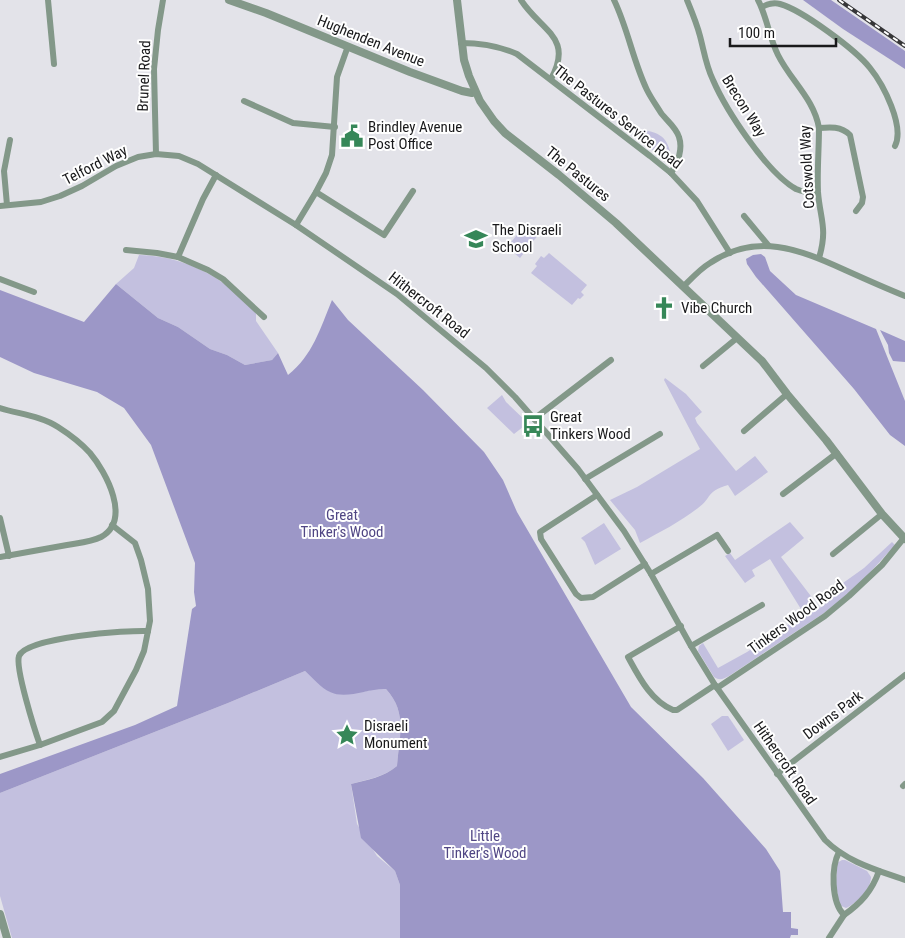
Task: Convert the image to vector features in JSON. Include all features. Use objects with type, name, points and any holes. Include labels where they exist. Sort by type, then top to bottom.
[{"type":"street","points":[[48,0],[54,64]]},
{"type":"street","name":"Brunel Road","points":[[156,154],[154,70],[163,0]]},
{"type":"street","name":"Hughenden Avenue","points":[[229,0],[462,91],[475,92]]},
{"type":"street","name":"The Pastures","points":[[457,0],[464,60],[475,92],[485,110],[505,133],[560,175],[616,223],[762,361],[837,453],[882,514],[905,539]]},
{"type":"street","points":[[520,0],[538,22],[556,39],[558,44],[559,58],[551,79]]},
{"type":"street","points":[[614,0],[647,89],[662,114],[674,127],[679,136],[680,154],[678,162],[671,173]]},
{"type":"street","name":"Brecon Way","points":[[687,0],[713,80],[721,97],[747,137],[782,178],[802,191],[818,193]]},
{"type":"street","name":"Cotswold Way","points":[[758,0],[776,52],[782,64],[813,108],[819,128],[818,193],[824,224],[824,241],[819,258]]},
{"type":"street","points":[[762,7],[770,3],[778,3],[795,11],[846,45],[871,68],[895,114],[898,132],[898,141],[895,146]]},
{"type":"street","name":"The Pastures Service Road","points":[[461,43],[486,44],[506,49],[517,54],[551,79],[671,173],[697,201],[730,253]]},
{"type":"street","points":[[296,225],[326,173],[332,155],[337,77],[348,46]]},
{"type":"street","points":[[244,101],[293,123],[335,127]]},
{"type":"street","points":[[819,128],[838,128],[846,130],[850,135],[863,197],[862,203],[856,211]]},
{"type":"street","name":"Telford Way","points":[[10,140],[4,171],[4,206],[41,202],[60,196],[82,186],[116,166],[138,157],[167,154],[189,159],[296,225]]},
{"type":"street","points":[[178,257],[202,199],[216,175]]},
{"type":"street","points":[[316,192],[384,236],[413,191]]},
{"type":"street","points":[[744,216],[768,246]]},
{"type":"street","name":"Hithercroft Road","points":[[296,225],[397,294],[486,368],[515,396],[585,478],[597,495],[645,564],[716,686],[825,840],[839,852],[858,862],[905,880]]},
{"type":"street","points":[[684,286],[710,263],[730,253],[747,248],[768,246],[801,251],[905,296]]},
{"type":"street","points":[[126,250],[156,252],[178,257],[208,270],[223,279],[264,317]]},
{"type":"street","points":[[0,280],[34,292]]},
{"type":"street","points":[[703,366],[737,338]]},
{"type":"street","points":[[534,419],[611,360]]},
{"type":"street","points":[[744,431],[787,394]]},
{"type":"street","points":[[0,408],[57,426],[78,441],[90,453],[107,482],[115,502],[115,519],[112,525],[108,531],[93,540],[0,557]]},
{"type":"street","points":[[585,478],[660,434]]},
{"type":"street","points":[[783,494],[837,453]]},
{"type":"street","points":[[597,495],[540,532],[541,539],[576,594],[582,598],[593,597],[645,564]]},
{"type":"street","points":[[834,554],[882,514]]},
{"type":"street","points":[[0,518],[8,556]]},
{"type":"street","points":[[0,758],[40,746],[93,726],[109,717],[118,705],[141,659],[148,631],[150,600],[139,552],[131,538],[112,525]]},
{"type":"street","points":[[651,574],[717,535],[728,551]]},
{"type":"street","name":"Tinkers Wood Road","points":[[716,686],[825,616],[849,596],[905,539]]},
{"type":"street","points":[[691,646],[762,605]]},
{"type":"street","points":[[681,626],[628,657],[653,695],[673,710],[677,710],[716,686]]},
{"type":"street","points":[[40,746],[22,678],[18,659],[20,654],[28,647],[64,638],[122,631],[148,631]]},
{"type":"street","name":"Downs Park","points":[[777,774],[905,676]]},
{"type":"street","points":[[839,852],[833,870],[836,900],[838,907],[844,914]]},
{"type":"street","points":[[829,938],[844,914],[854,908],[871,890],[879,871]]},
{"type":"street","points":[[0,914],[7,938]]},
{"type":"shaded area","points":[[637,129],[662,136],[670,151],[664,155],[658,154],[633,135]]},
{"type":"shaded area","points":[[526,224],[539,234],[520,258],[507,247]]},
{"type":"shaded area","points":[[549,253],[587,285],[581,292],[584,295],[580,299],[578,298],[572,305],[531,273],[537,266],[535,264],[541,256],[544,258]]},
{"type":"shaded area","points":[[139,255],[179,261],[198,268],[221,282],[256,313],[256,321],[278,353],[272,360],[245,365],[227,355],[210,349],[178,327],[158,318],[116,284],[134,268]]},
{"type":"shaded area","points":[[665,378],[686,394],[702,412],[695,418],[697,423],[736,471],[755,456],[768,472],[735,496],[728,485],[716,490],[703,504],[691,513],[640,543],[635,530],[610,500],[637,487],[700,449],[664,380]]},
{"type":"shaded area","points":[[502,395],[506,402],[528,423],[514,434],[487,408]]},
{"type":"shaded area","points":[[790,522],[804,538],[781,557],[820,608],[843,583],[864,568],[892,542],[895,545],[853,591],[824,613],[729,676],[718,679],[714,677],[698,651],[699,646],[703,643],[718,668],[747,652],[804,614],[770,559],[752,570],[755,576],[745,583],[725,556],[730,553],[735,560]]},
{"type":"shaded area","points":[[604,523],[621,549],[595,565],[585,542],[581,538]]},
{"type":"shaded area","points":[[305,671],[330,692],[363,692],[374,689],[386,689],[397,707],[400,716],[400,735],[397,766],[380,775],[351,784],[357,824],[377,856],[395,871],[400,885],[400,938],[12,938],[0,896],[0,793]]},
{"type":"shaded area","points":[[722,716],[728,716],[744,740],[728,751],[711,724]]},
{"type":"shaded area","points":[[842,860],[867,871],[871,877],[869,886],[863,895],[846,908],[839,905],[836,884],[837,863]]},
{"type":"green space","points":[[803,0],[831,0],[905,51],[905,69],[843,29]]},
{"type":"green space","points":[[761,254],[765,257],[770,271],[796,295],[876,329],[905,401],[905,446],[890,435],[854,389],[756,277],[747,264],[746,259],[753,255]]},
{"type":"green space","name":"Great Tinker's Wood","points":[[116,284],[158,318],[178,327],[210,349],[227,355],[245,365],[272,360],[278,353],[288,375],[310,350],[332,300],[348,320],[423,390],[484,452],[503,480],[517,512],[631,707],[703,778],[766,849],[780,871],[783,912],[791,912],[791,928],[798,929],[798,935],[791,935],[790,938],[400,938],[400,885],[395,871],[361,838],[351,784],[381,775],[397,766],[400,716],[397,707],[386,689],[343,695],[337,694],[323,688],[305,671],[0,793],[0,774],[135,725],[177,706],[192,609],[196,606],[194,592],[195,563],[151,445],[124,408],[97,392],[34,373],[0,357],[0,290],[84,322]]},
{"type":"green space","points":[[880,330],[905,341],[905,362],[893,361],[888,345]]},
{"type":"railway","points":[[839,0],[905,46]]},
{"type":"place","name":"Brindley Avenue Post Office","points":[[352,136]]},
{"type":"place","name":"The Disraeli School","points":[[476,239]]},
{"type":"place","name":"Vibe Church","points":[[664,308]]},
{"type":"place","name":"Great Tinkers Wood","points":[[533,426]]},
{"type":"place","name":"Disraeli Monument","points":[[347,735]]},
{"type":"park label","name":"Little Tinker's Wood","points":[[485,844]]}]
